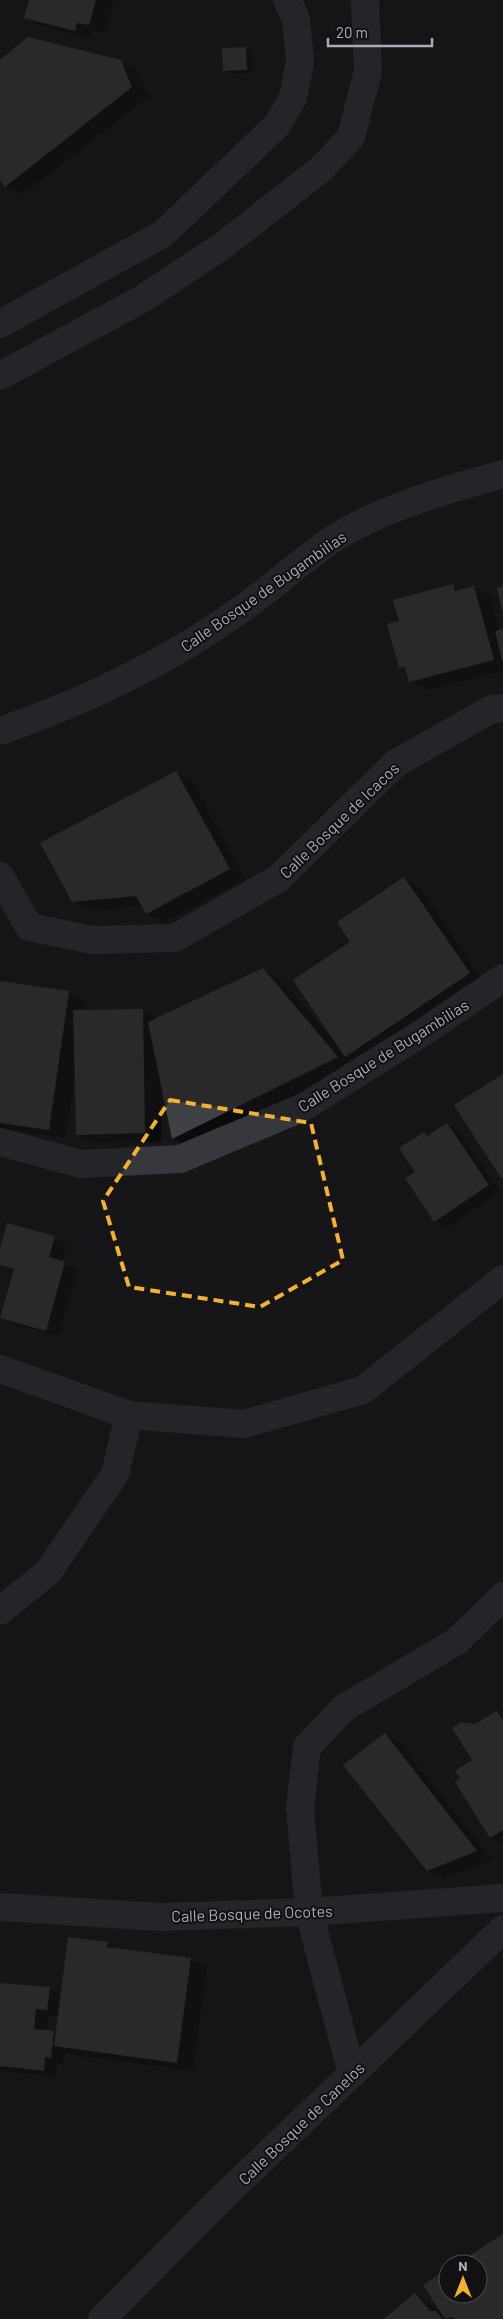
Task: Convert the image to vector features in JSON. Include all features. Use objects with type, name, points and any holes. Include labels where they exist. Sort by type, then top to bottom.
[{"type":"street","points":[[0,324],[164,233],[277,125],[292,98],[300,62],[296,19],[287,0]]},
{"type":"street","points":[[0,376],[142,299],[225,244],[321,169],[351,137],[368,71],[365,0]]},
{"type":"street","name":"Calle Bosque de Bugambilias","points":[[0,731],[46,715],[99,693],[150,667],[198,639],[244,608],[334,539],[387,512],[447,490],[503,474]]},
{"type":"street","name":"Calle Bosque de Icacos","points":[[0,876],[29,927],[92,940],[175,938],[280,878],[396,763],[492,709],[503,708]]},
{"type":"street","name":"Calle Bosque de Bugambilias","points":[[0,1142],[81,1164],[180,1159],[304,1107],[425,1031],[503,978]]},
{"type":"street","points":[[0,1369],[129,1416],[244,1424],[363,1390],[503,1279]]},
{"type":"street","points":[[0,1611],[48,1572],[116,1474],[129,1416]]},
{"type":"street","points":[[352,2074],[309,1912],[300,1808],[307,1747],[344,1708],[457,1641],[503,1596]]},
{"type":"street","name":"Calle Bosque de Ocotes","points":[[0,1907],[160,1917],[309,1912],[503,1898]]},
{"type":"street","name":"Calle Bosque de Canelos","points":[[102,2319],[221,2199],[503,1929]]},
{"type":"highlighted area","points":[[170,1100],[311,1123],[343,1260],[260,1307],[129,1287],[103,1201]]},
{"type":"building","points":[[29,0],[96,0],[89,25],[77,23],[75,31],[24,18]]},
{"type":"building","points":[[28,37],[121,60],[132,87],[5,187],[0,180],[0,60]]},
{"type":"building","points":[[246,47],[247,70],[223,71],[222,48]]},
{"type":"building","points":[[453,584],[455,591],[474,586],[494,660],[409,682],[405,667],[399,668],[387,624],[399,621],[393,600]]},
{"type":"building","points":[[503,586],[503,610],[502,610],[497,588]]},
{"type":"building","points":[[503,629],[503,660],[502,660],[495,631]]},
{"type":"building","points":[[176,771],[230,869],[146,914],[136,896],[72,902],[40,843]]},
{"type":"building","points":[[404,877],[470,973],[345,1057],[293,980],[350,942],[337,922]]},
{"type":"building","points":[[263,968],[338,1057],[172,1139],[148,1022]]},
{"type":"building","points":[[0,981],[69,991],[49,1130],[0,1123]]},
{"type":"building","points":[[143,1009],[145,1133],[76,1135],[73,1010]]},
{"type":"building","points":[[503,1074],[503,1177],[501,1178],[454,1105]]},
{"type":"building","points":[[447,1123],[489,1185],[434,1222],[405,1178],[415,1172],[399,1148],[424,1132],[427,1136]]},
{"type":"building","points":[[7,1223],[55,1236],[49,1257],[65,1262],[46,1331],[0,1318],[14,1269],[0,1265],[0,1248]]},
{"type":"building","points":[[497,1711],[503,1720],[503,1830],[490,1838],[455,1782],[460,1778],[455,1771],[472,1760],[452,1728],[461,1722],[475,1724]]},
{"type":"building","points":[[385,1733],[477,1851],[427,1871],[343,1765]]},
{"type":"building","points":[[68,1937],[108,1942],[107,1947],[191,1958],[177,2063],[54,2046]]},
{"type":"building","points":[[0,1983],[50,1987],[47,2010],[36,2009],[34,2029],[54,2031],[51,2058],[45,2057],[44,2071],[0,2066]]},
{"type":"building","points":[[503,2234],[503,2319],[454,2319],[452,2317],[445,2319],[423,2285],[438,2275],[438,2304],[488,2304],[488,2254],[472,2254]]},
{"type":"building","points":[[415,2293],[430,2311],[436,2311],[442,2319],[384,2319]]}]
